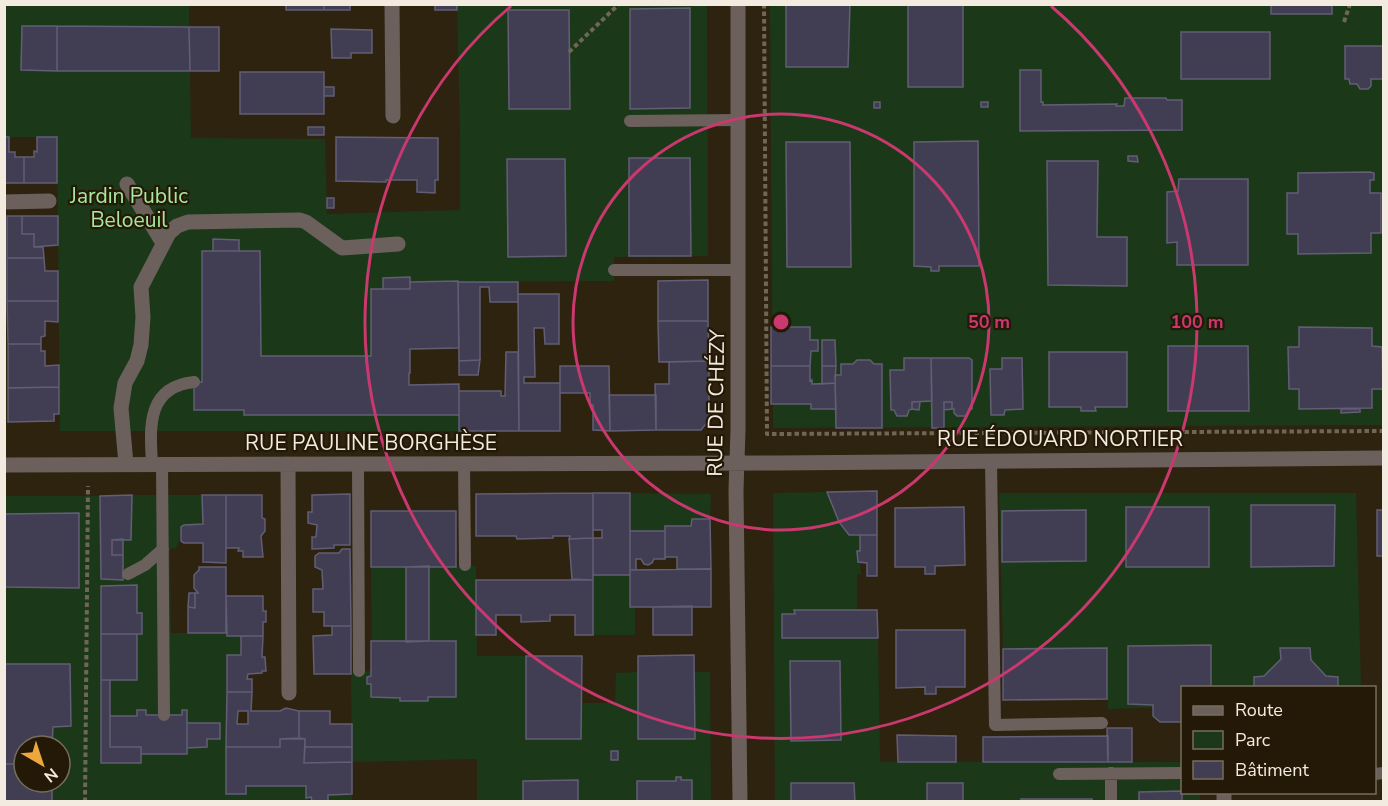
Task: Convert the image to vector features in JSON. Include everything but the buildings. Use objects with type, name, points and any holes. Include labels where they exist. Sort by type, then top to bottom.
[{"type":"street","points":[[392,4],[393,116]]},
{"type":"street","name":"RUE DE CHÉZY","points":[[738,4],[737,463],[740,801]]},
{"type":"street","points":[[127,184],[163,243]]},
{"type":"street","points":[[4,202],[49,201]]},
{"type":"street","points":[[126,464],[121,408],[125,383],[137,362],[141,345],[143,317],[141,287],[163,243],[177,226],[188,222],[300,220],[342,248],[398,244]]},
{"type":"street","name":"RUE ÉDOUARD NORTIER","points":[[737,463],[1383,458]]},
{"type":"street","name":"RUE PAULINE BORGHÈSE","points":[[4,465],[737,463]]},
{"type":"street","points":[[288,464],[289,693]]},
{"type":"lane","points":[[630,121],[738,120]]},
{"type":"lane","points":[[614,270],[738,270]]},
{"type":"lane","points":[[164,715],[163,549],[152,416],[156,404],[166,393],[177,386],[194,382]]},
{"type":"lane","points":[[991,461],[995,725],[1102,723]]},
{"type":"lane","points":[[358,464],[359,671]]},
{"type":"lane","points":[[465,464],[465,565]]},
{"type":"lane","points":[[128,574],[145,565],[163,549]]},
{"type":"lane","points":[[1111,773],[1111,801]]},
{"type":"lane","points":[[1059,774],[1181,773]]},
{"type":"path","points":[[569,52],[619,4]]},
{"type":"path","points":[[764,4],[767,434],[1383,431]]},
{"type":"path","points":[[1344,22],[1350,4]]},
{"type":"path","points":[[85,801],[88,495]]},
{"type":"green space","name":"Jardin Public Beloeuil","points":[[4,5],[189,5],[189,27],[22,26],[21,70],[190,71],[191,138],[325,139],[327,214],[460,210],[457,5],[707,5],[708,256],[614,257],[614,281],[410,282],[409,277],[383,278],[383,289],[372,289],[371,356],[261,356],[260,251],[239,251],[239,240],[213,239],[213,251],[202,252],[202,382],[194,383],[194,410],[244,410],[244,415],[459,415],[459,431],[60,431],[57,137],[5,137]]},
{"type":"green space","points":[[770,5],[1383,5],[1383,425],[773,428]]},
{"type":"green space","points":[[827,492],[839,522],[849,535],[860,535],[860,551],[857,551],[861,574],[857,575],[857,610],[795,610],[795,614],[782,614],[782,637],[878,638],[880,762],[1181,762],[1181,794],[1200,794],[1200,801],[775,801],[773,493]]},
{"type":"green space","points":[[630,493],[711,494],[710,519],[692,519],[691,526],[666,526],[665,531],[630,531]]},
{"type":"green space","points":[[999,493],[1356,493],[1361,686],[1181,686],[1181,707],[1108,709],[1107,648],[1003,649]]},
{"type":"green space","points":[[132,495],[202,495],[203,524],[184,525],[176,548],[170,549],[171,633],[226,633],[227,636],[241,636],[241,655],[227,655],[226,794],[245,794],[246,786],[306,786],[307,798],[311,797],[312,801],[5,801],[4,496],[100,496],[101,579],[123,580],[123,539],[131,539]],"holes":[[[137,585],[137,679],[110,680],[110,716],[137,716],[138,710],[146,710],[146,715],[182,715],[182,710],[186,710],[187,723],[220,723],[220,739],[207,739],[207,747],[187,748],[187,754],[141,754],[141,763],[101,763],[101,586]]]},
{"type":"green space","points":[[476,566],[477,656],[526,656],[526,739],[581,739],[581,703],[615,703],[616,673],[638,672],[695,739],[694,672],[710,672],[711,801],[477,801],[477,759],[352,762],[351,672],[372,671],[371,567]]},
{"type":"green space","points":[[593,575],[630,575],[630,606],[635,607],[635,635],[593,635]]},
{"type":"green space","points":[[352,794],[352,801],[327,801],[328,795]]}]
